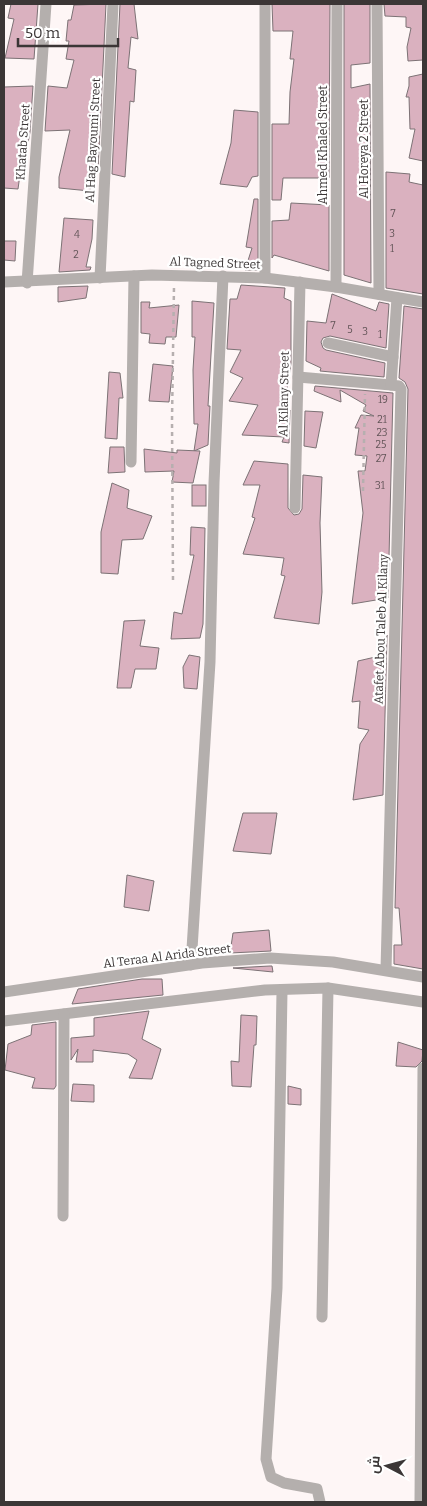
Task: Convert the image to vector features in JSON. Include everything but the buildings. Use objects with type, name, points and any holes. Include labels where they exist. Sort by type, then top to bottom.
[{"type":"street","name":"Khatab Street","points":[[27,283],[46,4]]},
{"type":"street","name":"Al Hag Bayoumi Street","points":[[100,278],[113,4]]},
{"type":"street","points":[[265,4],[265,278]]},
{"type":"street","name":"Ahmed Khaled Street","points":[[336,286],[337,4]]},
{"type":"street","name":"Al Horeya 2 Street","points":[[377,4],[379,294]]},
{"type":"street","name":"Al Tagned Street","points":[[4,282],[27,283],[174,275],[265,278],[336,286],[423,302]]},
{"type":"street","points":[[131,462],[134,276]]},
{"type":"street","points":[[191,965],[210,662],[214,483],[223,276]]},
{"type":"street","name":"Al Kilany Street","points":[[295,508],[300,282]]},
{"type":"street","points":[[298,377],[391,385],[397,298]]},
{"type":"street","points":[[328,343],[393,357]]},
{"type":"street","name":"Atafet Abou Taleb Al Kilany","points":[[386,970],[401,389],[399,386],[391,385]]},
{"type":"street","name":"Al Teraa Al Arida Street","points":[[4,992],[191,965],[282,958],[333,962],[423,977]]},
{"type":"street","points":[[322,1317],[328,988]]},
{"type":"street","points":[[4,1021],[265,990],[282,991],[328,988],[423,1002]]},
{"type":"street","points":[[282,991],[277,1288],[266,1459],[272,1477],[284,1483],[317,1489],[320,1502]]},
{"type":"street","points":[[63,1216],[64,1014]]},
{"type":"street","points":[[420,1502],[423,1068]]},
{"type":"path","points":[[174,275],[172,420],[174,580]]},
{"type":"path","points":[[363,491],[365,382]]}]
